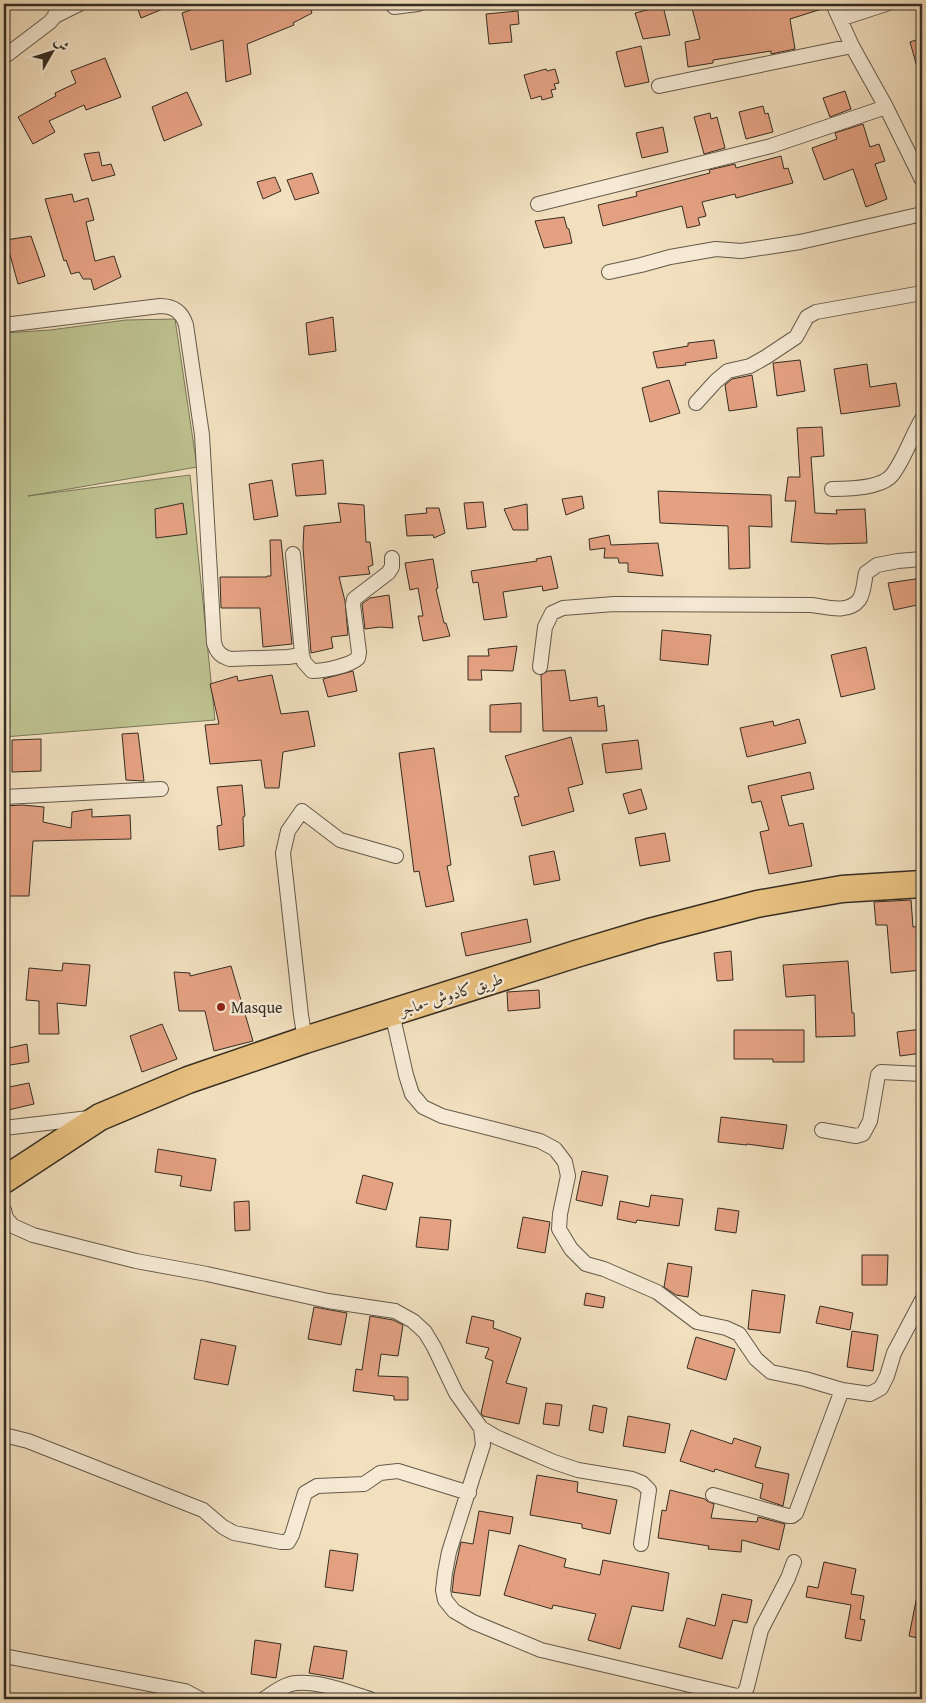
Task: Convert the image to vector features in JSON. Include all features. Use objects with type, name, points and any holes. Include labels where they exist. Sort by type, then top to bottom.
[{"type":"highway","name":"طريق كادوش -ماجر","points":[[4,1182],[100,1117],[188,1080],[305,1040],[576,954],[653,931],[757,904],[842,889],[922,884]]},
{"type":"street","points":[[4,57],[50,22],[56,10],[79,4]]},
{"type":"street","points":[[394,7],[418,4]]},
{"type":"street","points":[[833,4],[852,46],[886,107],[922,180]]},
{"type":"street","points":[[840,20],[886,4]]},
{"type":"street","points":[[659,86],[852,46]]},
{"type":"street","points":[[538,204],[771,146],[886,107]]},
{"type":"street","points":[[609,272],[641,266],[670,257],[716,249],[741,250],[800,242],[922,214]]},
{"type":"street","points":[[696,403],[728,371],[750,366],[796,337],[807,317],[816,312],[922,293]]},
{"type":"street","points":[[4,325],[160,306],[169,306],[179,312],[184,318],[186,325],[202,435],[216,651],[230,659],[302,655]]},
{"type":"street","points":[[832,489],[854,489],[882,482],[892,476],[922,419]]},
{"type":"street","points":[[293,554],[302,655],[304,662],[312,671],[350,663],[358,658],[354,599],[388,573],[392,566],[392,558]]},
{"type":"street","points":[[540,667],[545,627],[552,613],[563,608],[614,604],[812,605],[842,609],[852,606],[859,600],[866,572],[877,565],[922,559]]},
{"type":"street","points":[[4,796],[161,789]]},
{"type":"street","points":[[305,1040],[283,853],[288,831],[302,811],[340,840],[396,856]]},
{"type":"street","points":[[392,1013],[412,1094],[423,1107],[442,1116],[540,1142],[555,1149],[566,1162],[568,1176],[560,1214],[559,1229],[571,1249],[586,1264],[612,1272],[657,1292],[697,1322],[726,1328],[738,1334],[756,1359],[771,1372],[842,1390],[870,1394],[881,1388],[894,1353],[922,1300]]},
{"type":"street","points":[[822,1130],[856,1136],[863,1134],[870,1121],[878,1075],[881,1072],[922,1074]]},
{"type":"street","points":[[4,1128],[100,1117]]},
{"type":"street","points":[[4,1210],[6,1218],[14,1226],[33,1235],[136,1261],[208,1274],[328,1301],[395,1311],[404,1315],[424,1332],[434,1347],[456,1393],[481,1428],[496,1437],[554,1462],[578,1470],[632,1479],[642,1483],[648,1490],[640,1544]]},
{"type":"street","points":[[713,1495],[788,1516],[796,1513],[842,1390]]},
{"type":"street","points":[[481,1428],[483,1445],[449,1552],[443,1590],[446,1600],[454,1611],[473,1622],[541,1650],[732,1695],[744,1694],[762,1630],[794,1562]]},
{"type":"street","points":[[4,1435],[28,1441],[203,1510],[234,1534],[281,1542],[288,1542],[292,1535],[305,1493],[317,1486],[364,1484],[380,1473],[398,1471],[469,1493]]},
{"type":"street","points":[[4,1656],[185,1691],[200,1699]]},
{"type":"street","points":[[264,1699],[281,1688],[295,1683],[323,1686],[370,1699]]},
{"type":"green space","points":[[175,319],[197,467],[28,496],[190,475],[215,720],[4,737],[4,333],[50,330],[126,320]]},
{"type":"building","points":[[136,4],[175,4],[141,18]]},
{"type":"building","points":[[207,4],[309,4],[312,13],[293,23],[294,25],[247,44],[251,74],[226,82],[223,40],[191,50],[182,13]]},
{"type":"building","points":[[691,4],[824,4],[825,8],[790,19],[795,49],[771,54],[771,51],[713,60],[713,63],[688,67],[685,42],[700,39]]},
{"type":"building","points":[[663,6],[670,35],[643,39],[635,13]]},
{"type":"building","points":[[518,11],[519,24],[510,25],[512,42],[489,44],[486,14]]},
{"type":"building","points":[[922,38],[922,73],[919,74],[910,42]]},
{"type":"building","points":[[641,46],[649,82],[625,87],[616,52]]},
{"type":"building","points":[[105,58],[121,97],[86,110],[84,105],[49,121],[55,132],[33,144],[18,117],[56,96],[55,93],[76,83],[71,71]]},
{"type":"building","points":[[546,69],[547,71],[555,69],[559,83],[554,84],[556,89],[551,90],[553,97],[542,100],[541,96],[531,99],[524,75]]},
{"type":"building","points":[[845,91],[851,109],[830,117],[823,98]]},
{"type":"building","points":[[187,92],[202,125],[164,141],[152,107]]},
{"type":"building","points":[[763,106],[765,114],[768,113],[773,132],[746,139],[739,112]]},
{"type":"building","points":[[710,113],[711,119],[717,117],[725,148],[704,154],[694,117]]},
{"type":"building","points":[[863,124],[870,147],[879,144],[885,161],[875,164],[887,199],[866,207],[853,169],[824,180],[812,148],[837,139],[835,133]]},
{"type":"building","points":[[663,127],[668,152],[642,158],[636,133]]},
{"type":"building","points":[[99,152],[102,166],[111,164],[115,175],[92,181],[84,154]]},
{"type":"building","points":[[781,156],[784,169],[788,168],[793,183],[736,198],[735,194],[702,202],[706,216],[698,218],[700,225],[687,228],[682,206],[603,226],[598,205],[637,196],[636,192],[710,173],[709,170],[735,164],[736,168]]},
{"type":"building","points":[[312,173],[319,193],[295,200],[287,180]]},
{"type":"building","points":[[275,177],[281,191],[263,199],[257,182]]},
{"type":"building","points":[[72,194],[74,202],[88,198],[94,220],[86,222],[95,261],[114,256],[121,277],[94,290],[91,279],[83,279],[79,272],[71,274],[66,260],[64,261],[45,199]]},
{"type":"building","points":[[564,217],[572,243],[544,248],[535,221]]},
{"type":"building","points":[[31,236],[45,276],[18,284],[6,240]]},
{"type":"building","points":[[333,317],[336,351],[309,355],[306,323]]},
{"type":"building","points":[[714,340],[717,358],[685,363],[686,365],[657,368],[653,352],[688,346],[688,343]]},
{"type":"building","points":[[800,360],[805,391],[777,396],[773,363]]},
{"type":"building","points":[[867,364],[870,387],[896,383],[900,406],[841,414],[834,369]]},
{"type":"building","points":[[752,375],[757,407],[729,411],[725,385],[732,379]]},
{"type":"building","points":[[669,380],[680,413],[650,422],[642,388]]},
{"type":"building","points":[[822,427],[824,456],[811,457],[815,513],[837,514],[836,510],[865,509],[867,543],[828,544],[791,542],[796,501],[785,501],[788,477],[800,477],[797,428]]},
{"type":"building","points":[[323,460],[326,494],[296,496],[292,464]]},
{"type":"building","points":[[272,480],[278,516],[254,520],[249,484]]},
{"type":"building","points":[[658,491],[771,495],[772,527],[749,526],[750,568],[729,569],[728,526],[660,523]]},
{"type":"building","points":[[582,496],[584,508],[566,515],[562,499]]},
{"type":"building","points":[[483,502],[486,527],[467,529],[464,503]]},
{"type":"building","points":[[183,503],[187,534],[156,538],[155,509]]},
{"type":"building","points":[[338,503],[364,505],[366,542],[370,542],[373,565],[368,567],[370,574],[339,577],[345,601],[348,635],[331,637],[333,648],[311,653],[303,547],[304,526],[341,522]]},
{"type":"building","points":[[527,504],[528,530],[513,530],[504,509]]},
{"type":"building","points":[[426,508],[439,508],[445,533],[434,538],[433,535],[407,536],[405,515],[427,513]]},
{"type":"building","points":[[609,535],[611,545],[658,543],[663,576],[628,572],[628,563],[619,563],[618,558],[604,558],[605,548],[590,550],[589,539]]},
{"type":"building","points":[[270,540],[281,540],[292,644],[263,647],[260,608],[221,608],[220,577],[271,576]]},
{"type":"building","points":[[551,556],[558,588],[543,591],[542,586],[503,592],[507,617],[484,620],[478,582],[473,583],[471,571],[537,561],[536,559]]},
{"type":"building","points":[[433,559],[438,588],[436,589],[444,623],[446,623],[450,636],[423,641],[418,616],[423,616],[418,588],[410,590],[405,563]]},
{"type":"building","points":[[922,578],[922,604],[894,610],[888,583]]},
{"type":"building","points":[[389,595],[393,628],[365,629],[362,604],[370,598]]},
{"type":"building","points":[[662,630],[711,635],[708,665],[660,660]]},
{"type":"building","points":[[517,646],[513,671],[481,670],[482,680],[468,680],[468,656],[489,656],[488,649]]},
{"type":"building","points":[[866,647],[875,689],[841,697],[831,655]]},
{"type":"building","points":[[565,670],[570,701],[597,697],[598,707],[604,705],[607,731],[543,731],[541,675],[548,671]]},
{"type":"building","points":[[353,671],[357,691],[328,697],[323,679]]},
{"type":"building","points":[[272,675],[281,714],[308,711],[315,746],[283,752],[279,788],[265,788],[261,760],[210,764],[205,725],[219,724],[210,684],[237,676],[238,681]]},
{"type":"building","points":[[521,703],[521,732],[490,732],[490,705]]},
{"type":"building","points":[[799,719],[806,743],[747,757],[740,728],[773,721],[774,726]]},
{"type":"building","points":[[138,733],[144,781],[126,780],[122,734]]},
{"type":"building","points":[[571,737],[583,784],[568,788],[574,811],[522,826],[514,797],[519,796],[505,756]]},
{"type":"building","points":[[41,739],[41,771],[12,772],[12,740]]},
{"type":"building","points":[[638,740],[642,769],[606,773],[602,744]]},
{"type":"building","points":[[434,748],[451,865],[447,866],[454,901],[426,907],[419,871],[414,872],[399,753]]},
{"type":"building","points":[[810,772],[814,789],[781,796],[789,826],[803,823],[812,866],[769,874],[760,832],[769,830],[761,801],[752,803],[748,786]]},
{"type":"building","points":[[242,785],[245,816],[243,817],[244,846],[219,850],[217,826],[222,825],[217,787]]},
{"type":"building","points":[[641,789],[647,809],[629,814],[623,794]]},
{"type":"building","points":[[4,806],[44,807],[43,822],[71,828],[72,812],[92,809],[92,817],[130,815],[131,839],[33,841],[29,896],[4,896]]},
{"type":"building","points":[[665,833],[670,861],[640,866],[635,838]]},
{"type":"building","points":[[554,851],[560,880],[534,885],[529,856]]},
{"type":"building","points":[[911,900],[913,927],[922,926],[922,970],[891,973],[887,925],[876,925],[874,902]]},
{"type":"building","points":[[527,919],[531,942],[466,956],[461,933]]},
{"type":"building","points":[[731,951],[733,980],[717,981],[714,953]]},
{"type":"building","points":[[848,961],[855,1036],[816,1037],[815,995],[786,997],[783,965]]},
{"type":"building","points":[[63,963],[90,965],[86,1006],[57,1003],[59,1034],[39,1034],[39,1001],[26,1000],[29,968],[62,971]]},
{"type":"building","points":[[231,966],[253,1041],[214,1051],[205,1011],[179,1011],[174,972],[190,973],[190,976]]},
{"type":"building","points":[[539,990],[540,1008],[508,1011],[507,992]]},
{"type":"building","points":[[162,1024],[177,1059],[142,1072],[130,1036]]},
{"type":"building","points":[[922,1029],[922,1053],[900,1056],[897,1032]]},
{"type":"building","points":[[734,1030],[804,1030],[804,1062],[773,1062],[773,1059],[734,1059]]},
{"type":"building","points":[[27,1044],[29,1062],[4,1066],[4,1049]]},
{"type":"building","points":[[29,1083],[34,1104],[4,1111],[4,1088]]},
{"type":"building","points":[[721,1117],[787,1125],[783,1149],[718,1142]]},
{"type":"building","points":[[158,1149],[216,1159],[211,1191],[180,1186],[182,1176],[155,1172]]},
{"type":"building","points":[[582,1171],[608,1176],[602,1206],[576,1200]]},
{"type":"building","points":[[363,1175],[393,1183],[386,1210],[356,1203]]},
{"type":"building","points":[[651,1195],[683,1199],[679,1226],[637,1220],[636,1223],[617,1219],[620,1201],[649,1207]]},
{"type":"building","points":[[249,1201],[250,1230],[235,1231],[234,1202]]},
{"type":"building","points":[[718,1208],[739,1211],[736,1233],[715,1230]]},
{"type":"building","points":[[420,1217],[451,1220],[448,1250],[416,1247]]},
{"type":"building","points":[[523,1217],[550,1222],[545,1253],[517,1248]]},
{"type":"building","points":[[862,1255],[888,1255],[887,1285],[862,1285]]},
{"type":"building","points":[[668,1263],[692,1267],[688,1297],[676,1295],[664,1287]]},
{"type":"building","points":[[752,1290],[785,1295],[780,1333],[748,1329]]},
{"type":"building","points":[[586,1293],[605,1297],[603,1308],[584,1305]]},
{"type":"building","points":[[820,1306],[853,1313],[850,1330],[816,1323]]},
{"type":"building","points":[[314,1307],[347,1313],[341,1345],[308,1339]]},
{"type":"building","points":[[370,1316],[393,1320],[403,1325],[398,1356],[381,1354],[378,1376],[408,1377],[408,1400],[394,1400],[394,1396],[353,1391],[356,1369],[362,1370]]},
{"type":"building","points":[[472,1316],[494,1321],[493,1328],[521,1338],[506,1383],[527,1388],[519,1424],[483,1416],[481,1413],[493,1361],[485,1358],[489,1348],[466,1343]]},
{"type":"building","points":[[852,1331],[878,1335],[873,1371],[847,1367]]},
{"type":"building","points":[[696,1337],[735,1349],[726,1380],[687,1368]]},
{"type":"building","points":[[201,1339],[236,1346],[228,1385],[194,1379]]},
{"type":"building","points":[[546,1403],[562,1405],[559,1426],[543,1424]]},
{"type":"building","points":[[593,1405],[607,1408],[603,1433],[589,1430]]},
{"type":"building","points":[[628,1416],[670,1424],[665,1453],[623,1446]]},
{"type":"building","points":[[691,1430],[732,1444],[734,1438],[761,1447],[755,1467],[789,1474],[783,1506],[760,1498],[763,1484],[715,1469],[714,1472],[680,1461]]},
{"type":"building","points":[[537,1475],[578,1482],[577,1492],[617,1500],[610,1534],[582,1528],[582,1524],[530,1515]]},
{"type":"building","points":[[670,1490],[705,1499],[714,1504],[711,1518],[757,1522],[758,1517],[785,1524],[779,1550],[742,1540],[741,1552],[708,1549],[709,1546],[658,1538],[662,1510],[666,1511]]},
{"type":"building","points":[[479,1511],[513,1517],[510,1534],[489,1530],[480,1596],[452,1592],[461,1542],[473,1544]]},
{"type":"building","points":[[519,1545],[566,1559],[564,1567],[600,1575],[603,1560],[669,1573],[663,1611],[632,1606],[620,1649],[588,1640],[596,1614],[553,1605],[552,1609],[504,1595]]},
{"type":"building","points":[[330,1550],[358,1554],[353,1591],[325,1587]]},
{"type":"building","points":[[824,1562],[856,1569],[851,1594],[864,1596],[860,1619],[865,1620],[861,1641],[845,1638],[851,1605],[806,1597],[808,1586],[818,1588]]},
{"type":"building","points":[[722,1594],[752,1600],[747,1623],[733,1620],[722,1659],[679,1647],[687,1618],[715,1626]]},
{"type":"building","points":[[917,1596],[922,1596],[922,1639],[909,1636]]},
{"type":"building","points":[[255,1640],[281,1644],[276,1678],[251,1674]]},
{"type":"building","points":[[314,1646],[347,1651],[343,1679],[309,1673]]},
{"type":"place","name":"Masque","points":[[221,1007]]}]
